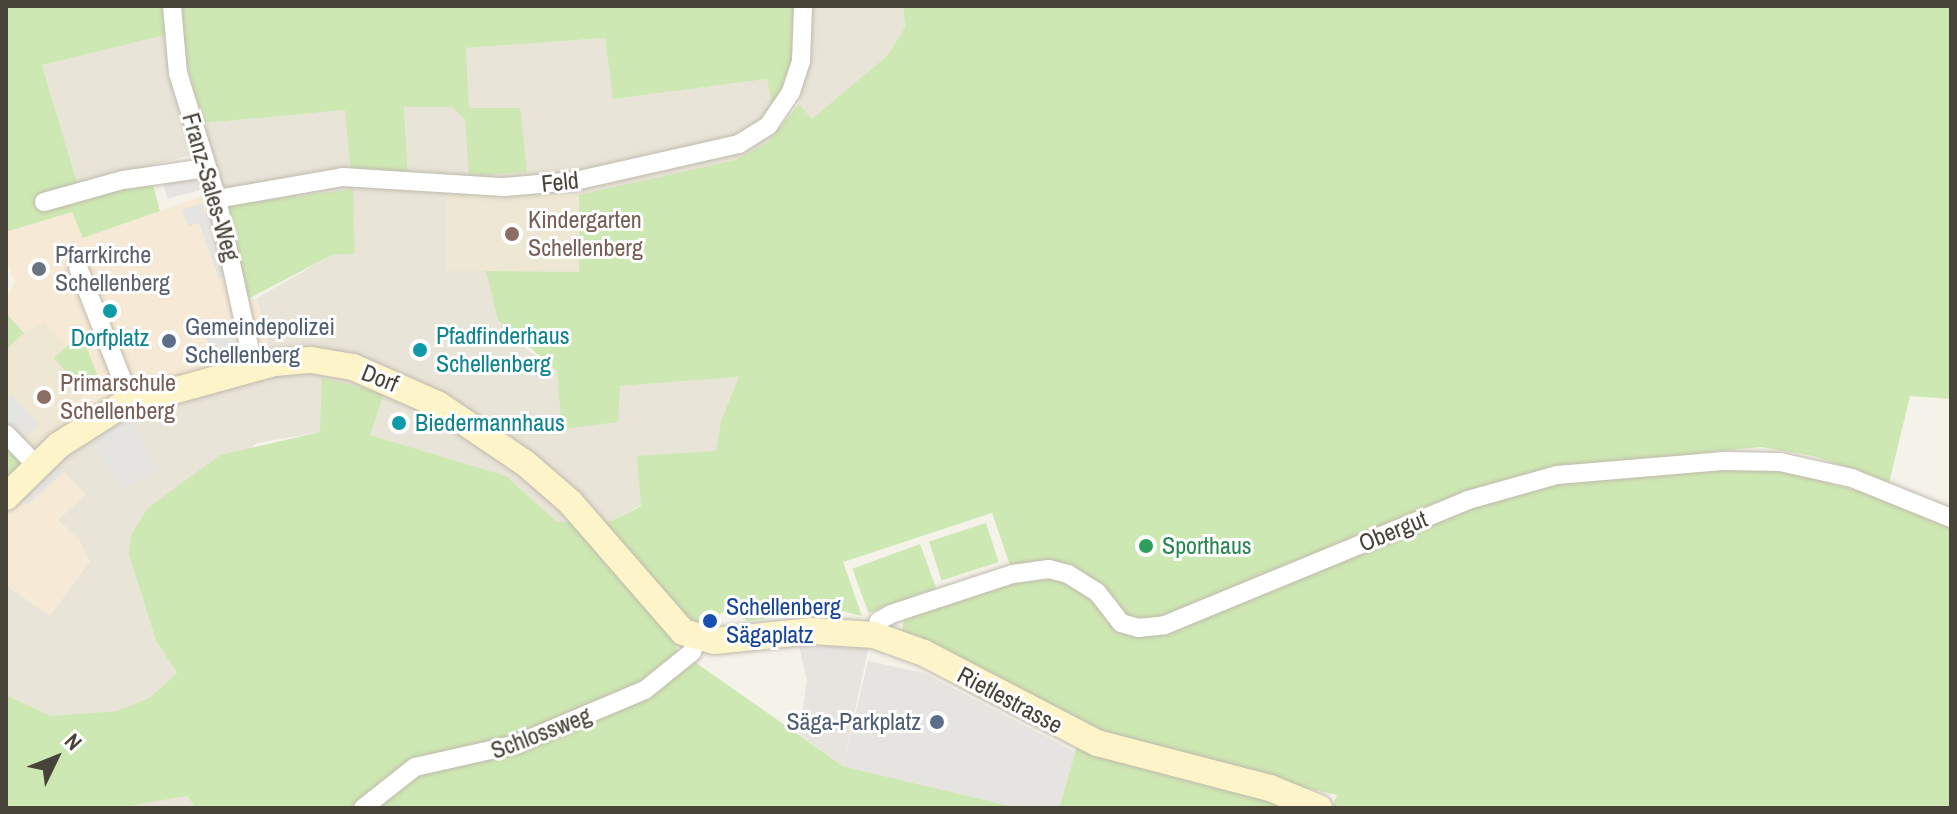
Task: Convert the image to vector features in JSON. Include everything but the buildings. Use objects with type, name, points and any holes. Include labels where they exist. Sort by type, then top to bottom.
[{"type":"street","name":"Franz-Sales-Weg","points":[[172,6],[178,73],[217,199],[254,368]]},
{"type":"street","name":"Feld","points":[[217,199],[343,177],[504,187],[575,181],[731,147],[768,126],[791,92],[801,61],[803,6]]},
{"type":"street","points":[[44,202],[123,180],[206,168]]},
{"type":"street","points":[[78,267],[123,382]]},
{"type":"street","name":"Dorf","points":[[6,497],[36,465],[81,429],[122,405],[254,368],[311,360],[353,367],[450,411],[525,463],[570,502],[668,620],[697,638]]},
{"type":"street","points":[[6,434],[36,465]]},
{"type":"street","name":"Obergut","points":[[874,635],[879,621],[902,610],[1013,574],[1049,569],[1068,574],[1097,592],[1121,623],[1138,628],[1165,625],[1468,500],[1557,475],[1725,461],[1780,462],[1852,478],[1951,518]]},
{"type":"street","name":"Rietlestrasse","points":[[697,638],[726,641],[852,630],[874,635],[924,653],[1097,743],[1270,788],[1319,808]]},
{"type":"street","name":"Schlossweg","points":[[363,808],[386,799],[415,767],[517,744],[645,690],[692,652],[697,638]]},
{"type":"shaded area","points":[[808,6],[903,6],[905,27],[888,55],[812,120],[799,104]]},
{"type":"shaded area","points":[[178,32],[205,123],[345,110],[408,173],[404,107],[451,107],[465,119],[470,176],[527,171],[469,108],[466,48],[605,38],[614,99],[768,79],[777,132],[768,142],[735,160],[705,167],[579,272],[487,271],[524,347],[557,371],[619,386],[740,377],[721,421],[716,451],[641,505],[611,521],[557,522],[505,476],[369,435],[383,393],[322,378],[321,432],[257,443],[129,555],[156,641],[177,673],[149,698],[117,711],[51,716],[6,695],[6,585],[50,616],[80,541],[58,520],[85,494],[47,455],[59,445],[271,356],[257,298],[332,255],[355,253],[352,189],[213,207],[195,154],[77,184],[42,65]]},
{"type":"shaded area","points":[[197,170],[202,189],[167,199],[162,179]]},
{"type":"shaded area","points":[[208,194],[228,205],[246,300],[257,298],[271,356],[147,398],[48,455],[85,495],[58,520],[80,541],[90,562],[50,616],[6,585],[6,297],[15,283],[6,258],[6,232],[72,212],[84,238]]},
{"type":"shaded area","name":"Kindergarten Schellenberg","points":[[446,194],[579,194],[579,271],[446,271]]},
{"type":"shaded area","points":[[202,203],[205,213],[221,208],[233,272],[219,279],[199,223],[188,226],[182,210]]},
{"type":"shaded area","name":"Primarschule Schellenberg","points":[[6,313],[24,333],[44,322],[66,347],[81,334],[99,381],[66,412],[81,429],[36,465],[6,434]]},
{"type":"shaded area","points":[[231,319],[237,355],[215,364],[203,330]]},
{"type":"shaded area","points":[[12,395],[39,424],[21,441],[6,425],[6,401]]},
{"type":"shaded area","points":[[130,418],[158,469],[121,489],[93,438]]},
{"type":"shaded area","points":[[56,463],[64,472],[27,505],[19,496]]},
{"type":"shaded area","points":[[829,640],[869,645],[843,766],[799,734],[807,681],[799,646]]},
{"type":"shaded area","points":[[836,641],[838,654],[810,658],[808,645]]},
{"type":"shaded area","name":"Säga-Parkplatz","points":[[868,661],[924,673],[1075,752],[1059,808],[1019,808],[843,766]]},
{"type":"shaded area","points":[[187,796],[196,808],[118,808]]},
{"type":"green space","points":[[6,6],[796,6],[792,61],[773,109],[767,79],[613,99],[605,38],[466,48],[469,108],[520,108],[527,172],[469,176],[465,119],[451,107],[404,107],[408,174],[351,174],[345,110],[204,123],[178,32],[42,65],[77,183],[148,166],[160,211],[83,238],[72,212],[6,232]]},
{"type":"green space","points":[[903,6],[1951,6],[1951,399],[1910,396],[1889,483],[1814,456],[1761,447],[1700,453],[1706,471],[1770,467],[1951,516],[1951,808],[1332,808],[1337,795],[1212,767],[1075,724],[902,631],[905,615],[1013,574],[992,513],[843,562],[862,616],[838,610],[748,621],[727,609],[675,648],[843,766],[1019,808],[196,808],[187,796],[118,808],[6,808],[6,695],[51,716],[117,711],[149,698],[177,673],[156,641],[129,555],[131,535],[148,508],[220,455],[320,432],[322,378],[384,393],[370,435],[506,476],[557,522],[611,521],[641,506],[637,456],[716,451],[721,421],[739,377],[620,386],[618,422],[562,429],[557,371],[498,320],[486,271],[579,272],[579,195],[735,160],[768,142],[799,104],[812,119],[888,55],[905,27]]},
{"type":"green space","points":[[353,189],[355,254],[332,255],[246,300],[228,205]]},
{"type":"green space","points":[[6,313],[24,333],[6,350]]},
{"type":"green space","points":[[81,334],[97,374],[81,388],[54,358]]},
{"type":"green space","points":[[6,443],[28,467],[6,494]]},
{"type":"green space","points":[[986,523],[999,562],[942,581],[929,542]]},
{"type":"green space","points":[[920,544],[936,588],[868,613],[852,569]]},
{"type":"green space","points":[[1077,745],[1219,783],[1290,808],[1059,808]]},
{"type":"place","name":"Kindergarten Schellenberg","points":[[512,234]]},
{"type":"place","name":"Pfarrkirche Schellenberg","points":[[39,269]]},
{"type":"place","name":"Dorfplatz","points":[[110,311]]},
{"type":"place","name":"Gemeindepolizei Schellenberg","points":[[169,341]]},
{"type":"place","name":"Pfadfinderhaus Schellenberg","points":[[420,350]]},
{"type":"place","name":"Primarschule Schellenberg","points":[[44,397]]},
{"type":"place","name":"Biedermannhaus","points":[[399,423]]},
{"type":"place","name":"Sporthaus","points":[[1146,546]]},
{"type":"place","name":"Schellenberg Sägaplatz","points":[[710,621]]},
{"type":"place","name":"Säga-Parkplatz","points":[[937,722]]}]
